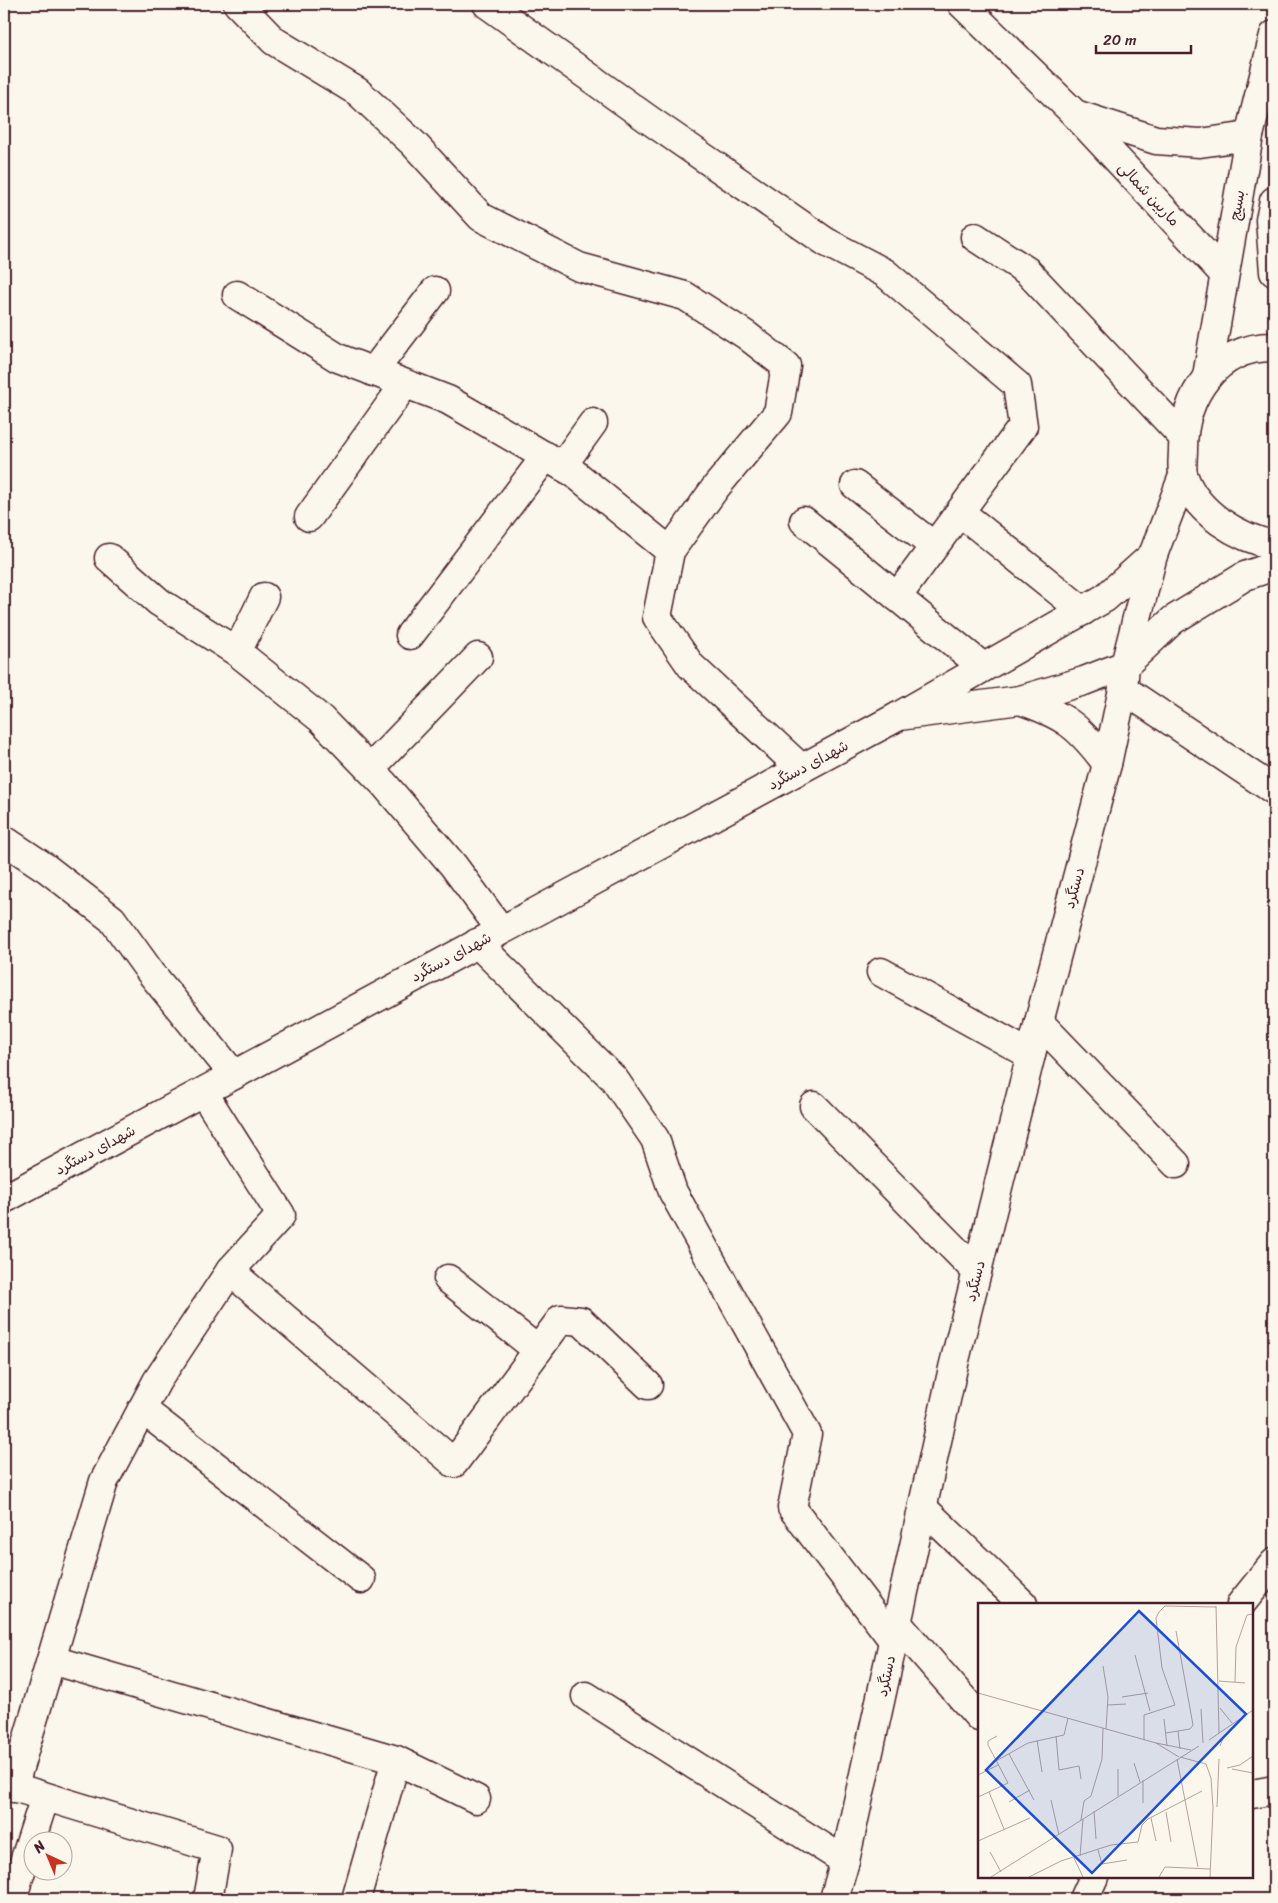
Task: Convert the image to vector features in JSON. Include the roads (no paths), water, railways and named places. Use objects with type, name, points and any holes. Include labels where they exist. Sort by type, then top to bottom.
[{"type":"street","points":[[238,4],[274,41],[358,92],[414,144],[481,217],[579,267],[685,296],[746,335],[786,366],[778,414],[716,487],[670,551],[657,617],[691,666],[801,768]]},
{"type":"street","points":[[487,4],[648,119],[826,242],[885,273],[1017,385],[1023,426],[897,597]]},
{"type":"street","name":"ماربین شمالی","points":[[962,4],[1074,113],[1224,274]]},
{"type":"street","name":"بسیج","points":[[1207,376],[1249,136],[1274,35]]},
{"type":"street","name":"ماربین شمالی","points":[[1074,113],[1156,140],[1200,143],[1249,136]]},
{"type":"street","points":[[1274,200],[1270,220],[1274,272]]},
{"type":"street","points":[[975,237],[1027,271],[1183,437]]},
{"type":"street","points":[[373,372],[435,291]]},
{"type":"street","points":[[237,294],[338,358],[448,400],[554,461],[574,473],[670,551]]},
{"type":"street","points":[[1274,347],[1258,346],[1233,354],[1207,376],[1191,406],[1183,437],[1183,476],[1203,507],[1226,526],[1249,538],[1274,545]]},
{"type":"street","points":[[309,516],[405,384]]},
{"type":"street","points":[[410,635],[554,461],[593,423]]},
{"type":"street","name":"دستگرد","points":[[834,1899],[845,1861],[977,1272],[1039,1022],[1107,764],[1124,677],[1153,555],[1183,476]]},
{"type":"street","points":[[855,485],[934,546]]},
{"type":"street","points":[[960,512],[1083,611]]},
{"type":"street","points":[[804,522],[983,667]]},
{"type":"street","name":"شهدای دستگرد","points":[[4,1199],[899,716],[1105,598],[1153,555]]},
{"type":"street","points":[[110,558],[159,602],[237,652],[321,719],[370,769],[454,865],[501,930]]},
{"type":"street","points":[[1274,566],[1245,576],[1173,620],[1124,677],[1274,790]]},
{"type":"street","points":[[237,652],[264,597]]},
{"type":"street","points":[[370,769],[478,658]]},
{"type":"street","name":"شهدای دستگرد","points":[[899,716],[1020,700],[1084,681],[1124,677]]},
{"type":"street","points":[[1020,700],[1053,712],[1073,726],[1090,740],[1107,764]]},
{"type":"street","points":[[4,840],[46,868],[112,919],[151,973],[234,1075]]},
{"type":"street","points":[[477,943],[614,1079],[656,1139],[673,1192],[806,1434],[792,1508],[895,1632],[978,1716]]},
{"type":"street","points":[[881,972],[1031,1056]]},
{"type":"street","points":[[1039,1022],[1176,1164]]},
{"type":"street","points":[[203,1092],[281,1215],[230,1271],[156,1381],[104,1481],[52,1660],[8,1786],[217,1849],[208,1899]]},
{"type":"street","points":[[814,1106],[977,1272]]},
{"type":"street","points":[[230,1271],[454,1463],[561,1319],[581,1321],[648,1385]]},
{"type":"street","points":[[448,1279],[538,1350]]},
{"type":"street","points":[[142,1408],[361,1579]]},
{"type":"street","points":[[923,1508],[1022,1603]]},
{"type":"street","points":[[1242,1603],[1274,1563]]},
{"type":"street","points":[[52,1660],[396,1760],[476,1799]]},
{"type":"street","points":[[586,1696],[845,1861]]},
{"type":"street","points":[[356,1899],[396,1760]]},
{"type":"street","points":[[1253,1794],[1274,1790]]},
{"type":"street","points":[[12,1899],[45,1797]]},
{"type":"street","points":[[1084,1899],[1094,1878]]}]
